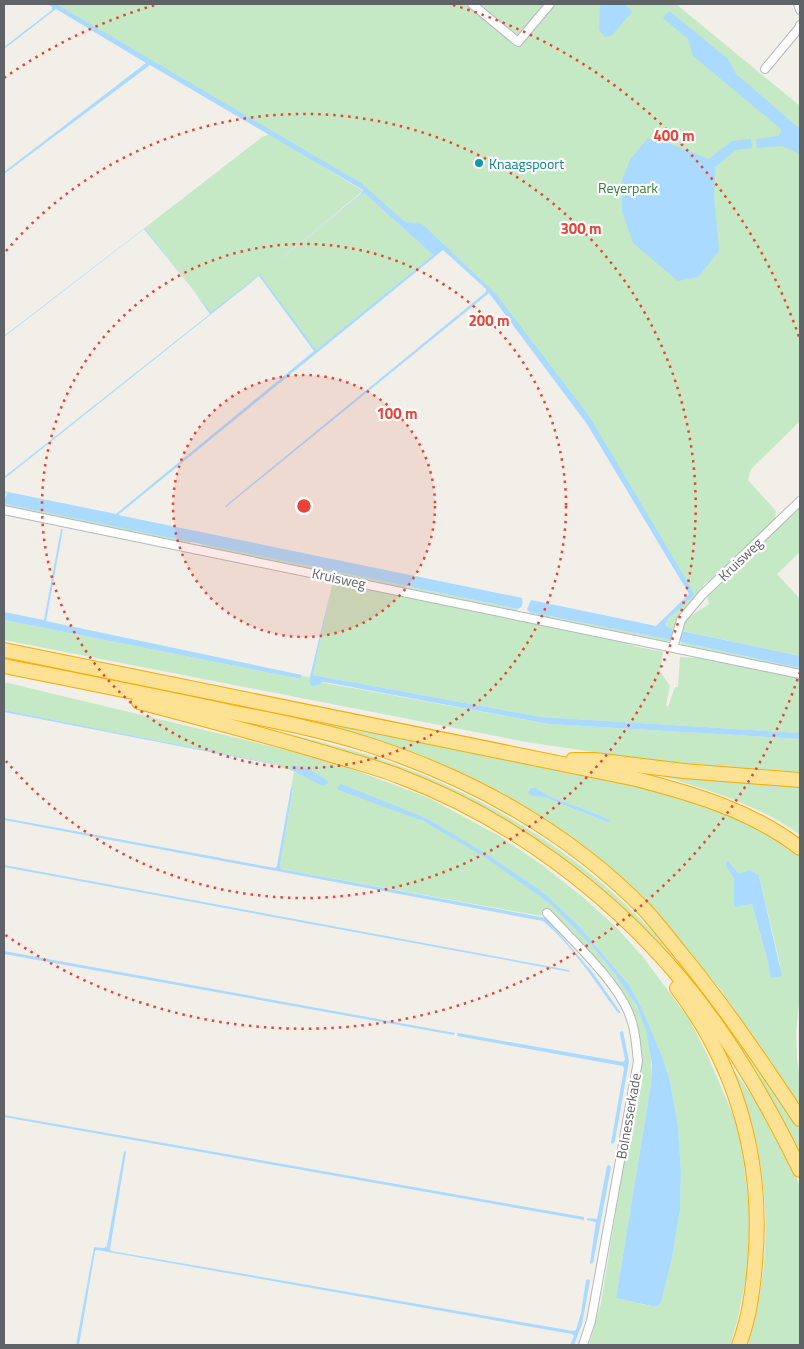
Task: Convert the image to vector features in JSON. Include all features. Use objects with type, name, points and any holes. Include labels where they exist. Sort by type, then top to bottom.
[{"type":"highway","points":[[4,650],[636,779],[722,805],[760,822],[800,848]]},
{"type":"highway","points":[[4,666],[252,716],[366,744],[455,778],[542,826],[612,878],[646,911],[708,986],[800,1119]]},
{"type":"highway","points":[[112,688],[119,697],[284,740],[400,776],[425,786],[481,814],[516,834],[564,867],[617,911],[682,980],[710,1016],[767,1106],[800,1170]]},
{"type":"highway","points":[[534,759],[594,760],[684,772],[800,780]]},
{"type":"highway","points":[[606,903],[651,955],[685,999],[707,1034],[727,1075],[742,1115],[753,1159],[758,1239],[754,1286],[739,1345]]},
{"type":"street","points":[[472,4],[518,42],[550,4]]},
{"type":"street","points":[[798,4],[800,10]]},
{"type":"street","points":[[765,70],[800,28],[800,25]]},
{"type":"street","name":"Kruisweg","points":[[675,640],[681,620],[702,595],[800,501]]},
{"type":"street","name":"Kruisweg","points":[[4,510],[675,640],[800,674]]},
{"type":"street","name":"Bolnesserkade","points":[[547,913],[606,976],[626,1007],[632,1020],[638,1061],[592,1321],[583,1345]]},
{"type":"green space","name":"Reyerpark","points":[[55,4],[676,4],[800,106],[800,421],[751,469],[748,480],[776,511],[775,519],[711,582],[707,582],[703,586],[703,591],[677,621],[674,633],[667,627],[667,621],[693,591],[591,423],[496,297],[446,249],[403,224],[362,186]]},
{"type":"green space","points":[[270,134],[363,191],[269,268],[364,193],[433,255],[315,351],[260,275],[262,273],[211,313],[145,228],[262,137]]},
{"type":"green space","points":[[4,491],[8,492],[5,495],[6,504],[191,541],[190,544],[4,506]]},
{"type":"green space","points":[[800,507],[800,552],[777,574],[800,599],[800,656],[683,631],[679,634],[687,620],[709,604],[707,596]]},
{"type":"green space","points":[[201,544],[518,609],[516,612],[203,547]]},
{"type":"green space","points":[[333,581],[620,640],[634,646],[663,652],[660,671],[670,686],[666,705],[668,707],[675,687],[678,687],[680,657],[699,657],[800,678],[800,733],[541,717],[313,675]]},
{"type":"green space","points":[[529,612],[671,640],[666,643],[531,615]]},
{"type":"green space","points":[[4,620],[301,679],[302,676],[310,677],[309,680],[548,724],[800,739],[800,772],[655,761],[526,742],[4,640]]},
{"type":"green space","points":[[679,639],[681,642],[800,668],[800,671],[683,647]]},
{"type":"green space","points":[[4,656],[635,786],[686,799],[754,825],[800,854],[800,993],[796,1033],[800,1105],[720,989],[664,922],[622,881],[447,769],[4,661]],"holes":[[[536,788],[549,796],[604,817],[607,822],[544,797],[532,796]],[[729,862],[739,874],[759,876],[780,964],[770,976],[752,904],[734,906],[734,878]]]},
{"type":"green space","points":[[4,682],[295,752],[352,769],[429,798],[501,837],[542,865],[584,898],[618,929],[643,957],[689,1019],[707,1054],[736,1122],[742,1148],[750,1217],[746,1278],[730,1345],[589,1345],[601,1303],[640,1064],[619,991],[559,920],[544,909],[541,916],[281,869],[294,772],[328,783],[328,781],[302,767],[292,765],[291,770],[280,767],[281,765],[4,710]],"holes":[[[343,785],[428,819],[544,893],[579,926],[630,986],[642,1009],[670,1081],[678,1126],[681,1171],[680,1211],[673,1253],[657,1306],[616,1298],[651,1084],[651,1057],[647,1031],[635,1004],[612,971],[578,929],[554,905],[532,888],[502,867],[440,830],[403,812],[338,790],[337,788]]]},
{"type":"green space","points":[[243,724],[348,749],[421,774],[494,809],[563,852],[595,877],[625,904],[666,946],[720,1015],[798,1126],[801,1138],[800,1162],[685,979],[502,821]]},
{"type":"green space","points":[[666,775],[800,784],[800,835],[769,816],[736,800],[666,777]]},
{"type":"green space","points":[[721,1052],[756,1102],[796,1176],[800,1187],[800,1345],[748,1345],[761,1287],[766,1228],[764,1199],[761,1169],[747,1112]]},
{"type":"water","points":[[47,4],[56,4],[361,183],[405,222],[422,224],[495,293],[589,416],[693,591],[693,596],[668,619],[667,627],[672,629],[674,633],[679,634],[682,631],[800,656],[800,668],[681,642],[673,638],[671,640],[529,612],[527,609],[531,600],[656,626],[689,594],[587,424],[489,293],[225,506],[486,292],[486,289],[443,250],[118,515],[522,598],[520,608],[6,504],[4,500],[8,492],[116,514],[314,351],[259,276],[4,479],[4,477],[210,314],[195,293],[211,312],[262,273],[261,276],[316,350],[433,255],[364,193],[268,268],[361,194],[363,190],[150,65],[4,174],[4,172],[146,63],[56,9],[4,49],[4,47],[52,10],[52,7]]},
{"type":"water","points":[[600,4],[625,4],[632,12],[611,36],[605,37],[599,30]]},
{"type":"water","points":[[669,11],[728,59],[736,74],[800,129],[800,154],[782,146],[757,148],[756,139],[778,136],[781,129],[693,56],[688,39],[663,18]]},
{"type":"water","points":[[262,138],[145,228],[189,285],[144,229],[4,337],[4,336]]},
{"type":"water","points":[[647,139],[665,142],[709,159],[732,141],[751,139],[752,148],[736,150],[715,167],[714,196],[719,251],[698,277],[678,281],[633,243],[622,211],[622,180],[630,160]]},
{"type":"water","points":[[61,529],[63,529],[46,621],[302,675],[301,679],[4,620],[4,612],[44,620]]},
{"type":"water","points":[[332,585],[313,675],[541,717],[800,733],[800,739],[548,724],[330,683],[322,682],[319,685],[311,686],[309,681]]},
{"type":"water","points":[[4,710],[281,765],[282,766],[4,712]]},
{"type":"water","points":[[292,765],[307,768],[328,781],[328,783],[323,786],[291,770]]},
{"type":"water","points":[[341,784],[428,819],[488,855],[544,893],[579,926],[630,986],[662,1057],[670,1081],[678,1126],[681,1171],[680,1210],[673,1253],[661,1302],[657,1306],[616,1298],[651,1084],[652,1064],[646,1030],[637,1006],[592,946],[552,905],[486,858],[423,821],[338,790],[337,787]]},
{"type":"water","points":[[291,788],[293,788],[281,869],[546,918],[593,973],[621,1013],[618,1013],[564,941],[543,921],[4,820],[4,818],[275,868],[277,866]]},
{"type":"water","points":[[531,788],[536,788],[549,796],[610,821],[607,822],[544,797],[532,796],[528,793]]},
{"type":"water","points":[[726,861],[739,874],[750,870],[759,876],[782,976],[772,978],[770,976],[752,904],[734,906],[734,878],[726,866]]},
{"type":"water","points":[[4,865],[569,970],[570,972],[4,867]]},
{"type":"water","points":[[4,951],[455,1033],[454,1035],[4,954]]},
{"type":"water","points":[[623,1031],[629,1061],[613,1144],[611,1143],[623,1066],[457,1036],[458,1033],[623,1062],[625,1060],[620,1032]]},
{"type":"water","points":[[4,1115],[584,1217],[584,1220],[4,1117]]},
{"type":"water","points":[[124,1151],[126,1152],[111,1251],[573,1331],[576,1330],[581,1313],[586,1280],[589,1279],[582,1324],[574,1345],[570,1345],[574,1336],[572,1334],[97,1250],[95,1251],[79,1345],[76,1345],[94,1247],[104,1248],[107,1246]]},
{"type":"water","points":[[607,1166],[611,1167],[593,1263],[591,1264],[596,1222],[587,1220],[587,1218],[597,1219]]},
{"type":"place","name":"Knaagspoort","points":[[479,163]]}]
